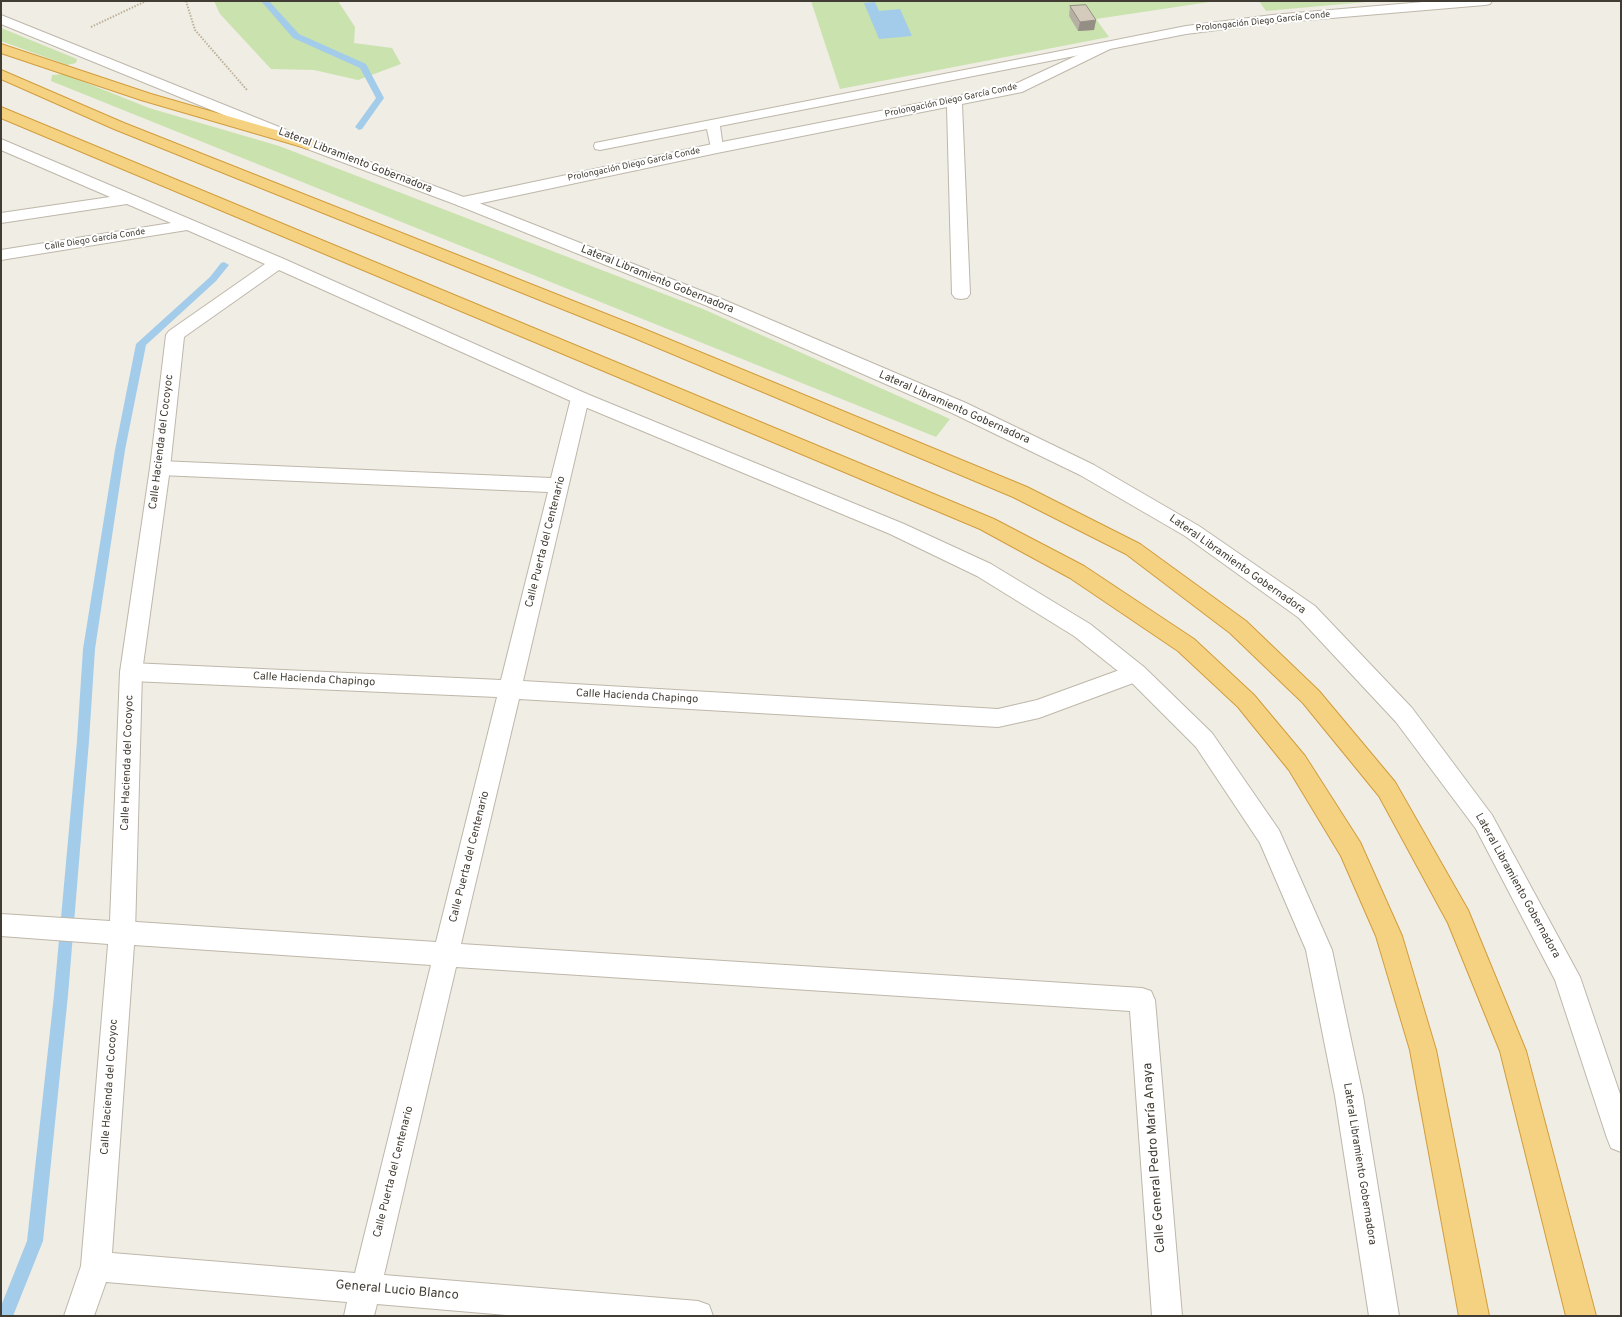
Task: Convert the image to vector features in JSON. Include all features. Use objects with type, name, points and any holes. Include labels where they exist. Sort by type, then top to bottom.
[{"type":"highway","points":[[1,48],[146,97],[308,144]]},
{"type":"highway","points":[[1,74],[119,126],[638,333],[1020,492],[1133,549],[1238,627],[1311,697],[1387,789],[1459,918],[1513,1052],[1581,1316]]},
{"type":"highway","points":[[1,112],[987,524],[1077,572],[1186,645],[1246,701],[1297,763],[1351,850],[1389,936],[1423,1050],[1474,1316]]},
{"type":"street","name":"Prolongación Diego García Conde","points":[[463,202],[717,148],[1017,89],[1106,46],[1186,30],[1272,19],[1485,1]]},
{"type":"street","name":"Lateral Libramiento Gobernadora","points":[[1,18],[58,43],[308,144],[463,202],[718,304],[959,408],[1087,470],[1192,531],[1307,612],[1404,715],[1484,822],[1567,978],[1621,1138]]},
{"type":"street","points":[[954,101],[961,294]]},
{"type":"street","name":"Lateral Libramiento Gobernadora","points":[[1,144],[278,263],[580,398],[897,529],[984,570],[1082,630],[1136,673],[1204,740],[1270,837],[1319,950],[1349,1096],[1384,1316]]},
{"type":"street","points":[[1,218],[127,199]]},
{"type":"street","name":"Calle Diego García Conde","points":[[1,255],[189,225]]},
{"type":"street","name":"Calle Hacienda del Cocoyoc","points":[[78,1316],[96,1266],[122,934],[131,672],[160,468],[175,335],[278,263]]},
{"type":"street","name":"Calle Puerta del Centenario","points":[[359,1316],[580,398]]},
{"type":"street","points":[[160,468],[559,485]]},
{"type":"street","name":"Calle Hacienda Chapingo","points":[[131,672],[510,689],[998,718],[1039,709],[1136,673]]},
{"type":"street","points":[[13,926],[446,955]]},
{"type":"street","name":"Calle General Pedro María Anaya","points":[[446,955],[1142,1000],[1167,1316]]},
{"type":"street","name":"General Lucio Blanco","points":[[96,1266],[698,1316]]},
{"type":"lane","points":[[600,146],[1106,46]]},
{"type":"lane","points":[[713,124],[717,148]]},
{"type":"path","points":[[58,43],[146,1]]},
{"type":"path","points":[[186,1],[195,30],[248,90],[252,109],[270,128]]},
{"type":"green space","points":[[214,1],[338,1],[355,27],[354,43],[392,48],[401,64],[358,80],[314,70],[271,69],[220,14]]},
{"type":"green space","points":[[811,1],[1216,1],[1096,19],[1109,37],[840,89]]},
{"type":"green space","points":[[1259,1],[1377,1],[1266,11]]},
{"type":"green space","points":[[1,28],[77,59],[76,63],[67,65],[1,41]]},
{"type":"green space","points":[[64,74],[149,108],[279,146],[703,309],[950,419],[936,437],[51,81],[52,75]]},
{"type":"water","points":[[875,2],[879,11],[900,9],[912,36],[879,39],[864,3]]},
{"type":"building","points":[[1086,5],[1096,20],[1080,22],[1070,6]]},
{"type":"waterway","points":[[265,1],[296,36],[363,66],[380,98],[359,127]]},
{"type":"waterway","points":[[5,1316],[35,1241],[61,995],[83,741],[89,649],[120,450],[141,344],[213,279],[224,265]]}]
